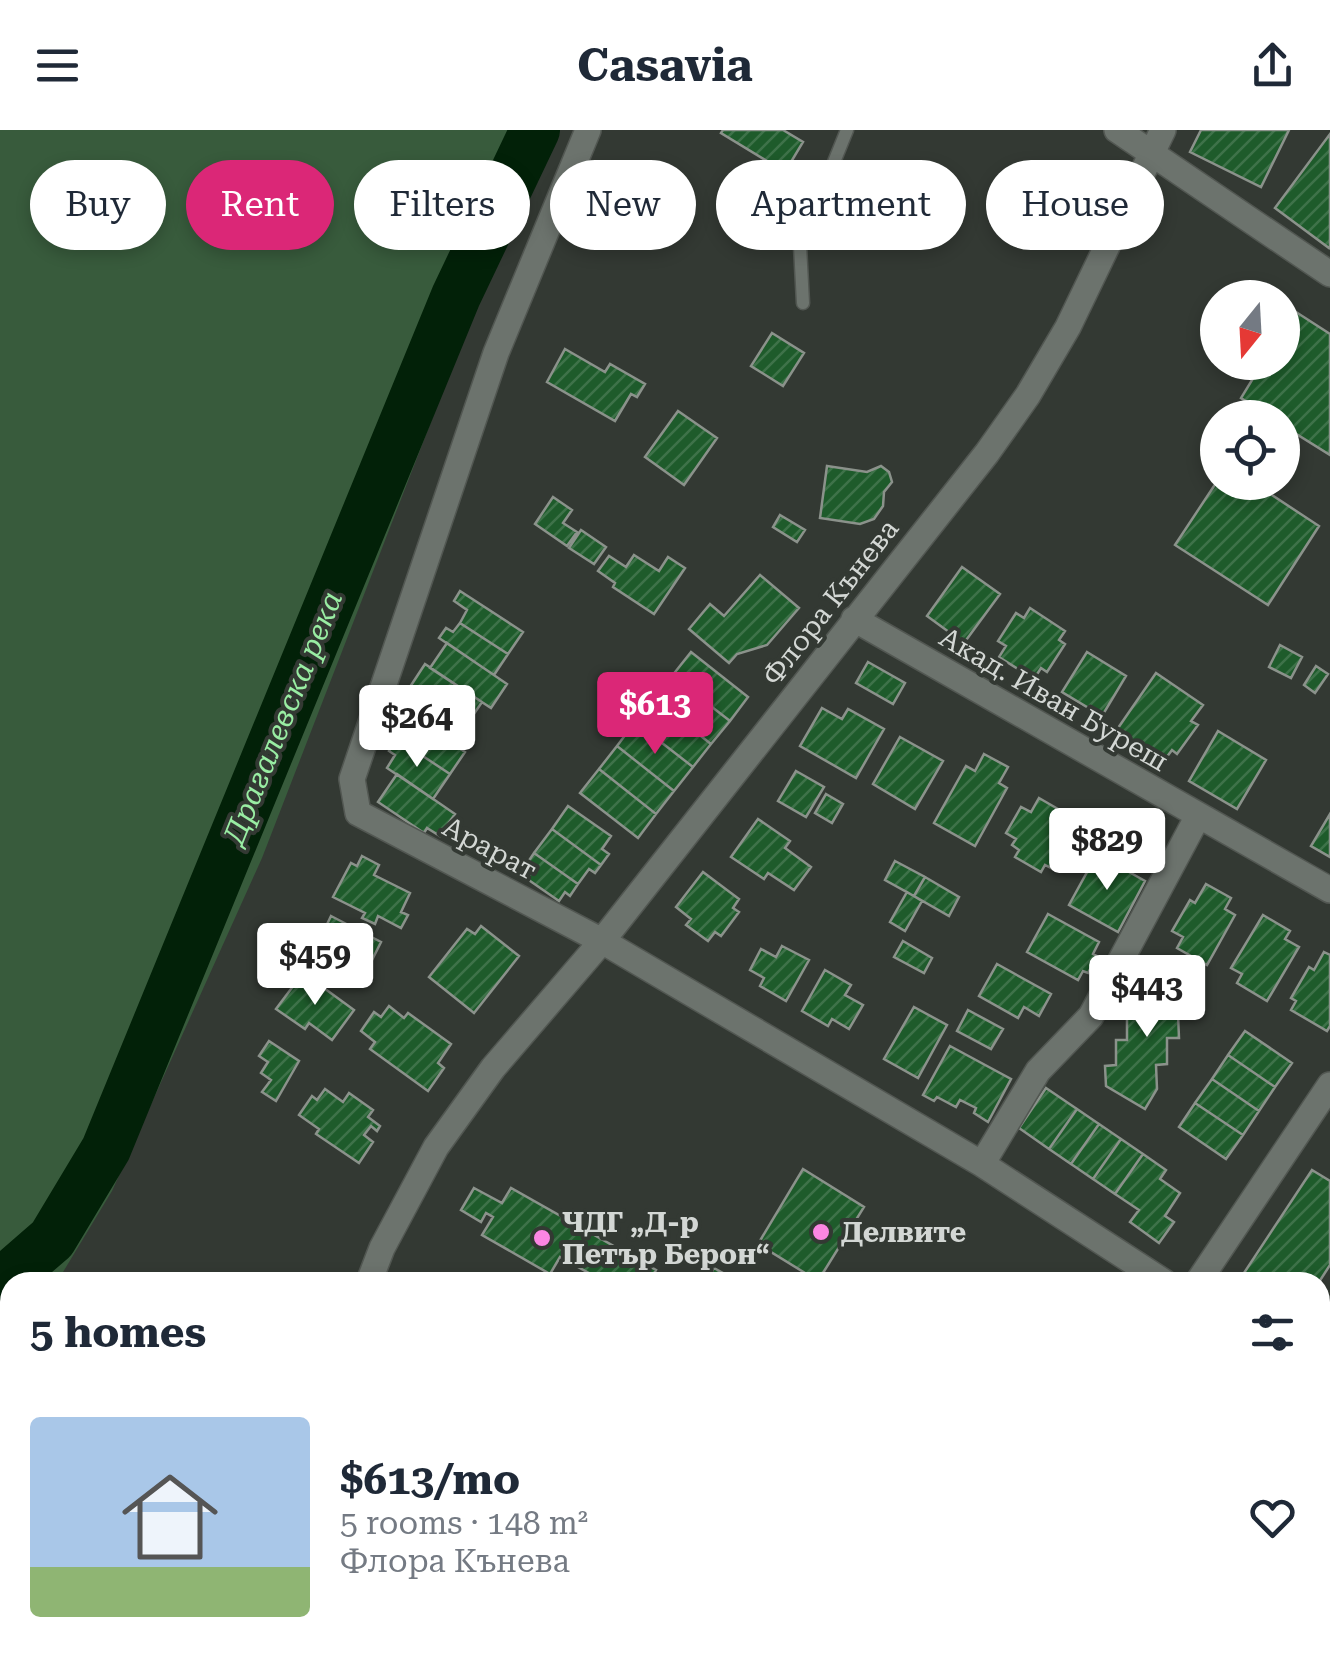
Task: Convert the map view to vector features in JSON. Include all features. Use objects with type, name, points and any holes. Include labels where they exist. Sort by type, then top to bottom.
[{"type":"street","name":"Арарат","points":[[588,130],[496,354],[352,779],[358,813],[602,940],[982,1164],[1149,1272]]},
{"type":"street","points":[[1116,130],[1330,274]]},
{"type":"street","name":"Флора Кънева","points":[[372,1272],[436,1147],[492,1068],[602,940],[1028,396],[1068,327],[1163,130]]},
{"type":"street","name":"Акад. Иван Буреш","points":[[854,619],[1330,890]]},
{"type":"street","points":[[982,1164],[1038,1072],[1091,1016],[1198,816]]},
{"type":"street","points":[[1205,1272],[1330,1085]]},
{"type":"lane","points":[[803,303],[800,246],[847,130]]},
{"type":"green space","points":[[0,130],[544,130],[530,166],[530,160],[354,160],[354,250],[498,250],[262,858],[112,1191],[63,1272],[0,1272]]},
{"type":"building","points":[[783,130],[803,142],[792,160],[765,160],[721,133]]},
{"type":"building","points":[[1201,130],[1289,130],[1261,187],[1190,152]]},
{"type":"building","points":[[1330,134],[1330,246],[1329,248],[1275,208]]},
{"type":"building","points":[[1300,315],[1330,334],[1330,455],[1300,436],[1300,400],[1241,398],[1252,380],[1300,380]]},
{"type":"building","points":[[772,333],[804,353],[783,386],[751,366]]},
{"type":"building","points":[[565,349],[605,372],[610,364],[645,384],[637,397],[631,394],[615,421],[547,382]]},
{"type":"building","points":[[678,411],[717,438],[684,485],[645,457]]},
{"type":"building","points":[[827,466],[867,472],[881,466],[889,472],[892,482],[874,519],[860,524],[820,518]]},
{"type":"building","points":[[553,497],[572,510],[563,523],[577,532],[567,546],[535,524]]},
{"type":"building","points":[[1205,500],[1279,500],[1319,526],[1268,605],[1175,545]]},
{"type":"building","points":[[780,515],[805,530],[797,542],[773,527]]},
{"type":"building","points":[[581,530],[606,547],[594,564],[569,548]]},
{"type":"building","points":[[634,555],[659,571],[668,557],[685,568],[654,614],[613,587],[615,583],[598,571],[609,556],[626,567]]},
{"type":"building","points":[[962,567],[1000,594],[964,643],[927,616]]},
{"type":"building","points":[[760,575],[799,608],[767,645],[737,654],[729,663],[689,629],[710,604],[724,616]]},
{"type":"building","points":[[460,591],[523,632],[508,654],[460,623],[467,610],[454,601]]},
{"type":"building","points":[[1030,608],[1065,631],[1059,640],[1065,644],[1047,672],[1041,668],[1034,679],[999,657],[1006,646],[998,641],[1016,613],[1024,618]]},
{"type":"building","points":[[460,623],[508,654],[494,675],[439,638],[446,628],[453,632]]},
{"type":"building","points":[[447,643],[507,684],[491,708],[430,668]]},
{"type":"building","points":[[1280,645],[1302,657],[1291,678],[1269,667]]},
{"type":"building","points":[[691,652],[748,697],[730,721],[672,676]]},
{"type":"building","points":[[1087,652],[1126,676],[1102,716],[1062,692]]},
{"type":"building","points":[[868,662],[905,683],[893,704],[856,683]]},
{"type":"building","points":[[425,664],[482,702],[465,727],[408,690]]},
{"type":"building","points":[[1316,666],[1328,674],[1315,693],[1304,685]]},
{"type":"building","points":[[1156,673],[1203,705],[1191,721],[1198,725],[1177,754],[1172,750],[1163,762],[1116,731]]},
{"type":"building","points":[[672,676],[730,721],[711,744],[654,699]]},
{"type":"building","points":[[654,699],[711,744],[693,767],[635,722]]},
{"type":"building","points":[[822,708],[842,719],[848,709],[884,729],[856,778],[800,746]]},
{"type":"building","points":[[635,722],[693,767],[674,791],[617,746]]},
{"type":"building","points":[[420,723],[465,752],[450,774],[397,739],[403,730],[412,735]]},
{"type":"building","points":[[1218,731],[1266,760],[1237,809],[1189,781]]},
{"type":"building","points":[[900,737],[943,761],[915,809],[873,784]]},
{"type":"building","points":[[397,739],[450,774],[433,799],[387,768],[395,755],[389,751]]},
{"type":"building","points":[[617,746],[674,791],[656,814],[599,769]]},
{"type":"building","points":[[984,754],[1008,767],[999,783],[1007,788],[975,846],[934,823],[966,766],[975,771]]},
{"type":"building","points":[[599,769],[656,814],[638,838],[580,793]]},
{"type":"building","points":[[796,771],[824,787],[806,817],[778,801]]},
{"type":"building","points":[[397,774],[455,814],[440,836],[427,828],[424,833],[378,802]]},
{"type":"building","points":[[826,794],[843,804],[832,823],[815,813]]},
{"type":"building","points":[[1039,798],[1082,823],[1055,870],[1045,865],[1041,872],[1015,857],[1019,850],[1012,845],[1016,839],[1006,833],[1021,807],[1031,812]]},
{"type":"building","points":[[568,806],[611,836],[602,849],[609,854],[601,865],[552,829]]},
{"type":"building","points":[[1330,814],[1330,857],[1311,846]]},
{"type":"building","points":[[758,819],[790,841],[785,848],[811,867],[794,890],[768,873],[764,879],[731,857]]},
{"type":"building","points":[[552,829],[601,865],[595,873],[589,869],[578,884],[534,853]]},
{"type":"building","points":[[534,853],[578,884],[570,896],[565,892],[559,901],[520,874]]},
{"type":"building","points":[[1097,854],[1145,881],[1118,932],[1069,905]]},
{"type":"building","points":[[362,856],[379,865],[374,875],[410,893],[401,912],[408,915],[401,928],[378,916],[375,924],[362,918],[365,913],[333,897],[351,863],[357,866]]},
{"type":"building","points":[[895,861],[925,877],[914,896],[885,880]]},
{"type":"building","points":[[703,872],[739,899],[733,908],[739,912],[721,936],[715,932],[708,941],[686,925],[691,919],[676,907]]},
{"type":"building","points":[[925,877],[959,897],[949,916],[914,896]]},
{"type":"building","points":[[1206,884],[1231,898],[1225,909],[1235,915],[1207,965],[1177,948],[1183,937],[1172,931],[1190,900],[1195,903]]},
{"type":"building","points":[[907,892],[922,901],[905,931],[890,922]]},
{"type":"building","points":[[1048,914],[1099,942],[1088,973],[1083,971],[1078,980],[1027,952]]},
{"type":"building","points":[[1263,915],[1290,931],[1285,939],[1299,947],[1267,1001],[1237,983],[1242,974],[1231,968]]},
{"type":"building","points":[[331,916],[381,942],[361,982],[312,956]]},
{"type":"building","points":[[481,926],[519,956],[474,1013],[429,977],[467,929],[475,934]]},
{"type":"building","points":[[903,941],[932,958],[924,973],[894,957]]},
{"type":"building","points":[[782,946],[809,960],[786,1001],[760,986],[764,978],[750,970],[761,949],[776,957]]},
{"type":"building","points":[[1324,952],[1330,955],[1327,1031],[1291,1010],[1296,1001],[1291,998],[1309,967],[1314,970]]},
{"type":"building","points":[[997,964],[1051,994],[1039,1016],[1024,1007],[1018,1018],[979,996]]},
{"type":"building","points":[[1148,969],[1189,993],[1190,1014],[1178,1014],[1179,1038],[1167,1038],[1167,1064],[1156,1065],[1157,1089],[1145,1109],[1106,1086],[1105,1066],[1116,1065],[1116,1040],[1127,1040],[1127,1016],[1141,1016],[1140,982]]},
{"type":"building","points":[[825,970],[851,985],[845,995],[863,1005],[849,1029],[832,1019],[828,1026],[802,1011]]},
{"type":"building","points":[[300,977],[314,987],[317,983],[354,1010],[332,1040],[309,1023],[305,1029],[276,1009]]},
{"type":"building","points":[[389,1006],[404,1018],[408,1013],[451,1044],[438,1063],[444,1068],[428,1091],[370,1049],[375,1042],[361,1031],[374,1012],[381,1017]]},
{"type":"building","points":[[914,1007],[947,1025],[918,1078],[884,1059]]},
{"type":"building","points":[[968,1010],[1003,1029],[991,1049],[957,1031]]},
{"type":"building","points":[[1245,1031],[1292,1063],[1275,1087],[1228,1055]]},
{"type":"building","points":[[269,1041],[299,1061],[276,1101],[262,1092],[271,1080],[261,1073],[268,1062],[259,1056]]},
{"type":"building","points":[[950,1046],[1011,1079],[988,1122],[974,1113],[976,1108],[960,1100],[956,1107],[923,1095]]},
{"type":"building","points":[[1228,1055],[1275,1087],[1259,1111],[1212,1079]]},
{"type":"building","points":[[1212,1079],[1259,1111],[1243,1135],[1195,1103]]},
{"type":"building","points":[[1046,1088],[1077,1109],[1049,1149],[1019,1128]]},
{"type":"building","points":[[325,1089],[343,1102],[349,1093],[373,1110],[368,1117],[380,1126],[377,1131],[371,1126],[364,1135],[373,1142],[359,1163],[316,1134],[319,1129],[299,1115],[312,1096],[317,1100]]},
{"type":"building","points":[[1195,1103],[1243,1135],[1226,1159],[1179,1127]]},
{"type":"building","points":[[1077,1109],[1099,1124],[1071,1164],[1049,1149]]},
{"type":"building","points":[[1099,1124],[1121,1139],[1093,1179],[1071,1164]]},
{"type":"building","points":[[1121,1139],[1143,1154],[1115,1194],[1093,1179]]},
{"type":"building","points":[[1143,1154],[1166,1170],[1160,1179],[1180,1193],[1165,1216],[1174,1222],[1159,1243],[1130,1222],[1139,1210],[1115,1194]]},
{"type":"building","points":[[803,1169],[864,1207],[824,1272],[803,1272],[758,1244]]},
{"type":"building","points":[[1312,1170],[1330,1181],[1330,1265],[1325,1272],[1245,1272]]},
{"type":"building","points":[[474,1188],[502,1203],[511,1188],[656,1270],[587,1272],[560,1257],[551,1272],[547,1272],[482,1235],[493,1217],[486,1213],[481,1222],[461,1210]]},
{"type":"waterway","name":"Драгалевска река","points":[[14,1272],[52,1239],[106,1149],[456,296],[535,130]]},
{"type":"place","name":"Делвите","points":[[821,1232]]},
{"type":"place","name":"ЧДГ „Д-р Петър Берон“","points":[[542,1238]]}]
